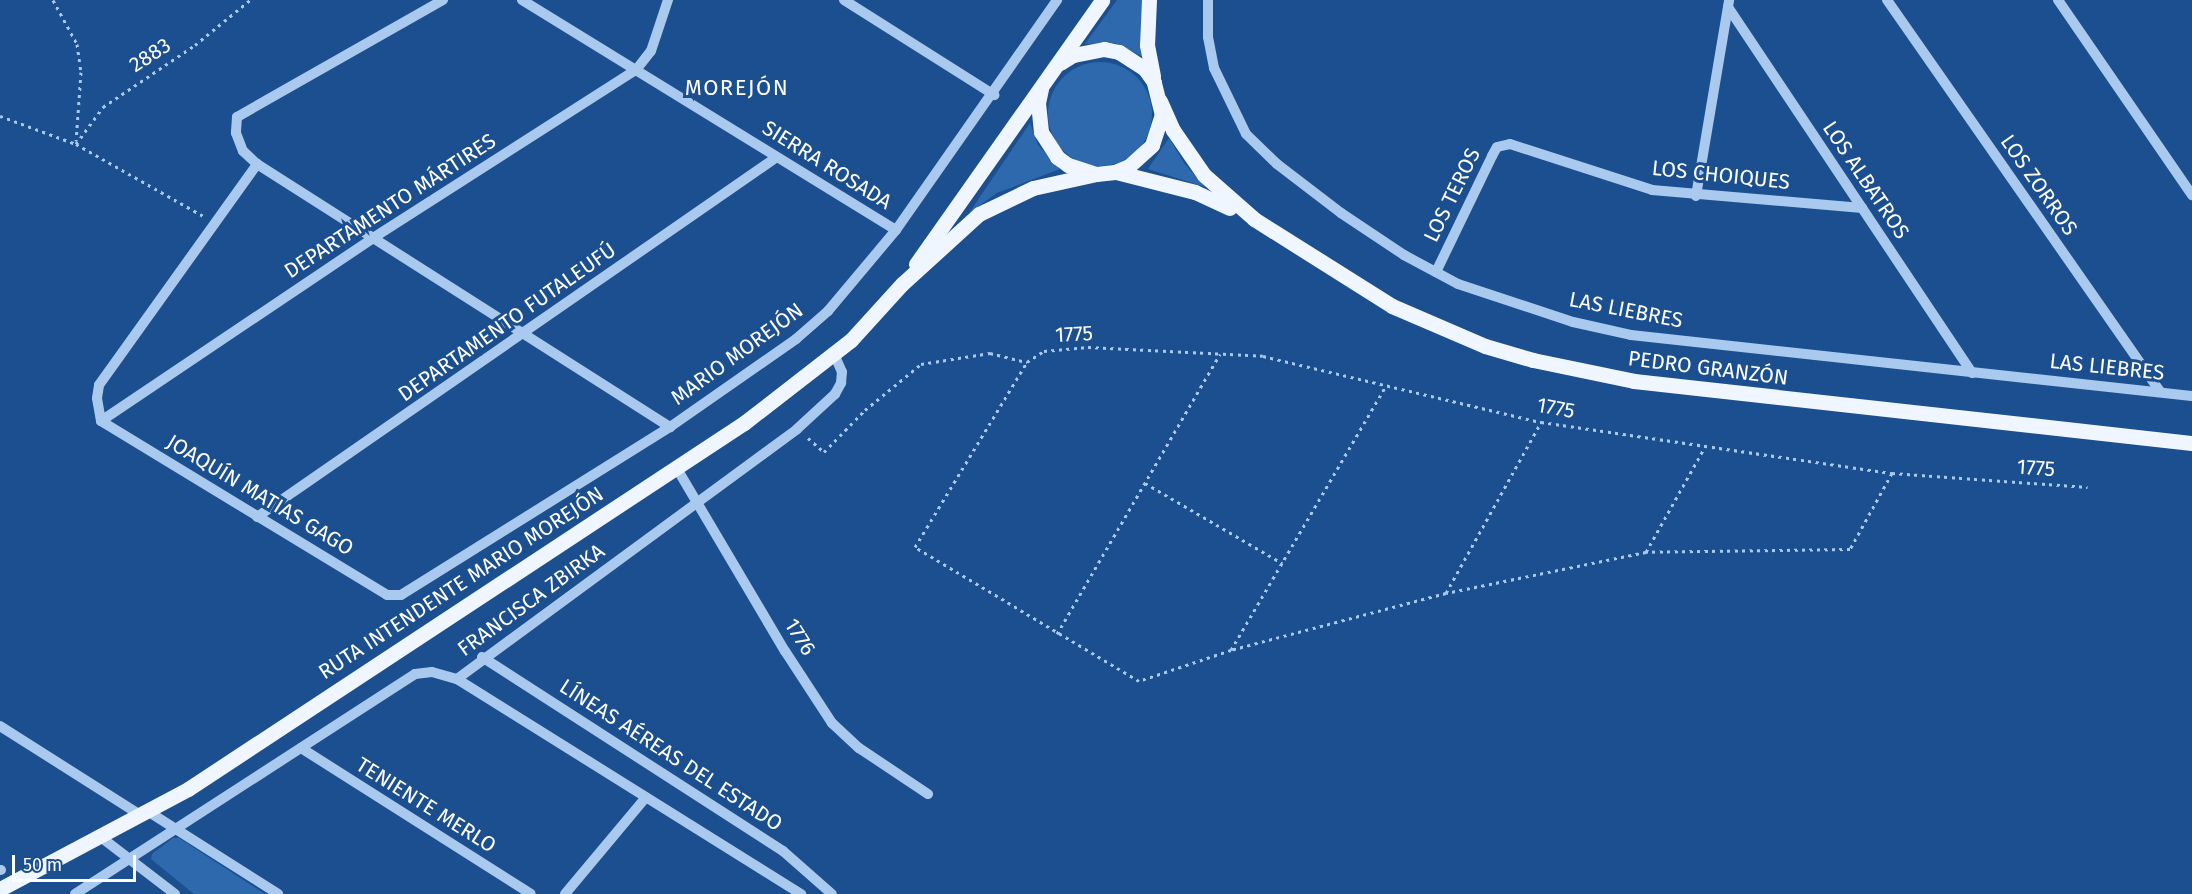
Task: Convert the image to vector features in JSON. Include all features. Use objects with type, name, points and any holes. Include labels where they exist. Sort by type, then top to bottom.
[{"type":"main road","points":[[1102,0],[1041,89],[1038,118],[1047,145],[1068,165],[1096,174],[1115,172],[1142,157],[1152,145],[1159,130],[1161,101],[1154,82],[1147,45],[1149,0]]},
{"type":"main road","points":[[1060,63],[1088,50],[1119,52],[1145,69],[1154,82]]},
{"type":"main road","name":"RUTA INTENDENTE MARIO MOREJÓN","points":[[902,284],[1041,89]]},
{"type":"main road","name":"PEDRO GRANZÓN","points":[[1161,101],[1195,163],[1220,192],[1254,219],[1392,306],[1485,346],[1533,360],[1635,381],[2190,446]]},
{"type":"main road","name":"PEDRO GRANZÓN","points":[[1115,172],[1195,192],[1254,219]]},
{"type":"main road","name":"RUTA INTENDENTE MARIO MOREJÓN","points":[[0,890],[146,814],[744,423],[834,354],[902,284],[989,207],[1048,183],[1096,174]]},
{"type":"main road","name":"RUTA INTENDENTE MARIO MOREJÓN","points":[[0,882],[17,880]]},
{"type":"street","points":[[443,0],[237,117],[236,133],[243,151],[257,164],[670,427]]},
{"type":"street","name":"SIERRA ROSADA","points":[[522,0],[896,230]]},
{"type":"street","name":"DEPARTAMENTO MÁRTIRES","points":[[101,421],[374,238],[636,70],[651,51],[668,0]]},
{"type":"street","points":[[844,0],[994,95]]},
{"type":"street","name":"MARIO MOREJÓN","points":[[401,595],[670,427],[796,339],[828,311],[896,230],[994,95],[1058,0]]},
{"type":"street","name":"LAS LIEBRES","points":[[1208,0],[1214,68],[1246,134],[1277,164],[1341,213],[1436,272],[1524,308],[1631,334],[2192,396]]},
{"type":"street","name":"LOS ZORROS","points":[[1887,0],[2160,392]]},
{"type":"street","points":[[2058,0],[2192,195]]},
{"type":"street","points":[[1696,196],[1729,4]]},
{"type":"street","name":"LOS ALBATROS","points":[[1729,4],[1972,373]]},
{"type":"street","name":"LOS TEROS","points":[[1436,272],[1497,147],[1510,144]]},
{"type":"street","name":"LOS CHOIQUES","points":[[1510,144],[1652,190],[1696,196],[1862,208]]},
{"type":"street","name":"DEPARTAMENTO FUTALEUFÚ","points":[[257,517],[526,335],[777,157]]},
{"type":"street","points":[[101,421],[97,398],[99,385],[257,164]]},
{"type":"street","name":"FRANCISCA ZBIRKA","points":[[75,894],[129,860],[174,827],[416,674],[432,672],[457,679],[482,657],[698,504],[797,429],[835,394],[841,383],[842,372],[834,354]]},
{"type":"street","name":"JOAQUÍN MATIAS GAGO","points":[[101,421],[387,595],[401,595]]},
{"type":"street","name":"1776","points":[[676,467],[832,723],[859,748],[928,794]]},
{"type":"street","name":"LÍNEAS AÉREAS DEL ESTADO","points":[[482,657],[783,850],[832,894]]},
{"type":"street","points":[[457,679],[801,894]]},
{"type":"street","points":[[0,726],[146,814],[174,827],[278,894]]},
{"type":"street","name":"TENIENTE MERLO","points":[[301,748],[531,894]]},
{"type":"street","points":[[565,894],[646,797]]},
{"type":"street","points":[[102,838],[175,894]]},
{"type":"path","points":[[53,0],[77,44],[81,72],[76,144]]},
{"type":"path","name":"2883","points":[[76,144],[103,107],[195,45],[250,0]]},
{"type":"path","points":[[0,116],[76,144],[215,223]]},
{"type":"path","name":"1775","points":[[1027,362],[1044,351],[1088,347],[1263,356],[1541,422],[1892,473],[2086,487]]},
{"type":"path","points":[[797,429],[824,452],[865,410],[921,364],[990,353],[1027,362],[915,547],[1139,681],[1231,650],[1446,593],[1646,552],[1850,549],[1892,473]]},
{"type":"path","points":[[1057,634],[1220,354]]},
{"type":"path","points":[[1231,650],[1386,386]]},
{"type":"path","points":[[1446,593],[1541,422]]},
{"type":"path","points":[[1646,552],[1705,447]]},
{"type":"path","points":[[1145,483],[1282,563]]},
{"type":"shaded area","points":[[1117,0],[1143,0],[1143,57],[1115,43],[1085,44]]},
{"type":"shaded area","points":[[1100,62],[1120,66],[1137,77],[1148,94],[1152,114],[1148,134],[1137,151],[1120,162],[1100,166],[1080,162],[1063,151],[1052,134],[1048,114],[1052,94],[1063,77],[1080,66]]},
{"type":"shaded area","points":[[1030,123],[1038,145],[1060,169],[997,193],[969,213]]},
{"type":"shaded area","points":[[1169,138],[1184,163],[1205,187],[1148,169]]},
{"type":"shaded area","points":[[173,838],[179,838],[265,894],[194,894],[151,859],[152,854]]},
{"type":"district","name":"MOREJÓN","points":[[737,88]]}]
